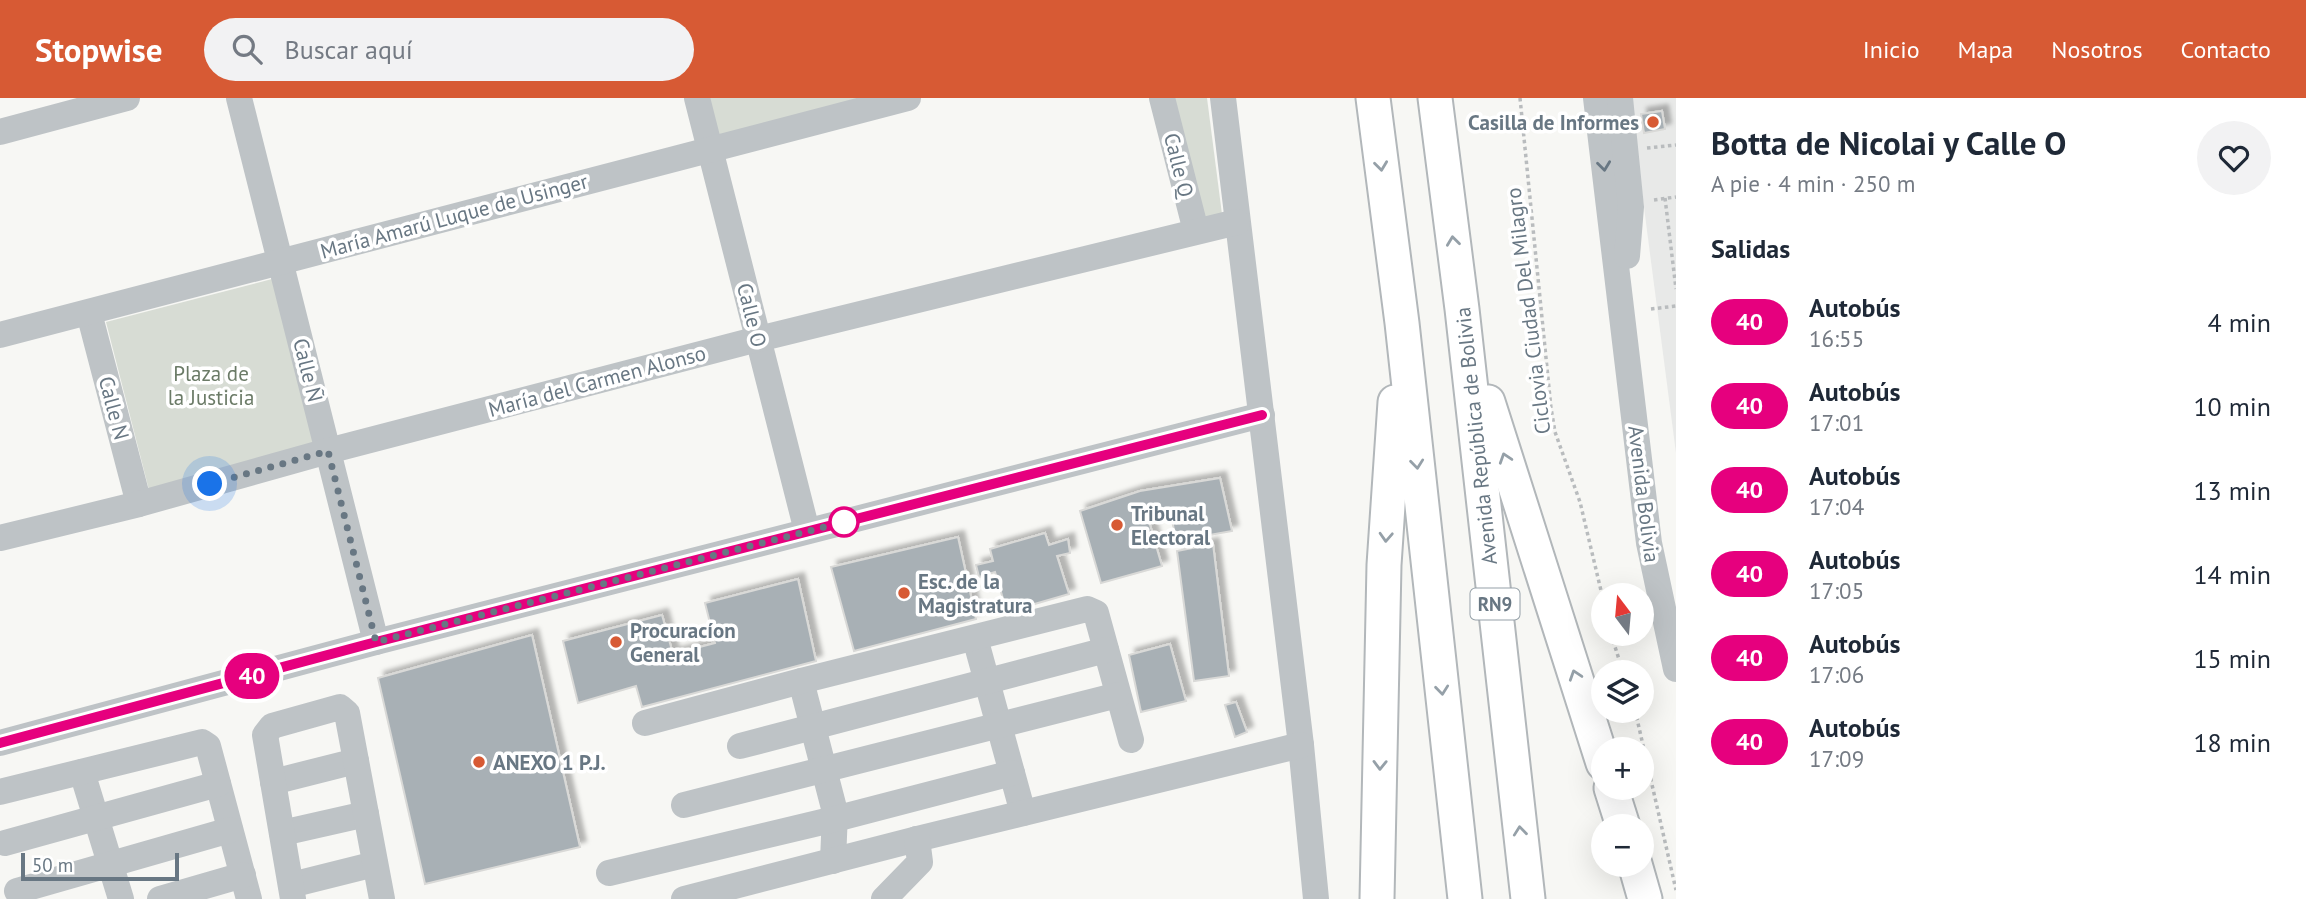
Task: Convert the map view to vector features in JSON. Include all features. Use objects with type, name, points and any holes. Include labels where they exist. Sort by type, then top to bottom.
[{"type":"main road","points":[[1373,98],[1402,323],[1465,899]]},
{"type":"main road","name":"Avenida República de Bolivia","points":[[1437,98],[1528,899]]},
{"type":"main road","points":[[1462,309],[1499,441],[1595,737]]},
{"type":"main road","points":[[1377,899],[1384,565],[1402,323]]},
{"type":"main road","points":[[1639,877],[1645,899]]},
{"type":"street","points":[[0,132],[127,98]]},
{"type":"street","name":"Calle Ñ","points":[[239,98],[376,642]]},
{"type":"street","name":"Calle O","points":[[697,98],[807,531]]},
{"type":"street","name":"María Amarú Luque de Usinger","points":[[0,335],[908,98]]},
{"type":"street","name":"Calle Q","points":[[1162,98],[1196,231]]},
{"type":"street","points":[[1223,98],[1301,745],[1316,899]]},
{"type":"street","name":"Avenida Bolivia","points":[[1596,98],[1649,543],[1676,669]]},
{"type":"street","name":"Avenida Bolivia","points":[[1620,98],[1631,206],[1627,251],[1628,359]]},
{"type":"street","name":"María del Carmen Alonso","points":[[0,538],[139,504],[328,451],[758,339],[1237,222]]},
{"type":"street","name":"Calle N","points":[[89,313],[139,504]]},
{"type":"street","points":[[0,743],[376,642],[1262,415]]},
{"type":"street","points":[[645,723],[1087,609],[1096,613],[1131,740]]},
{"type":"street","points":[[975,638],[1023,813]]},
{"type":"street","points":[[740,746],[1106,650]]},
{"type":"street","points":[[801,681],[835,819],[833,861]]},
{"type":"street","points":[[684,804],[1118,695]]},
{"type":"street","points":[[375,863],[292,892],[265,735],[272,726],[340,707],[347,713],[382,899]]},
{"type":"street","points":[[0,792],[202,742],[208,746],[246,887],[160,899]]},
{"type":"street","points":[[684,899],[750,891],[833,861],[1301,745]]},
{"type":"street","points":[[273,782],[356,761]]},
{"type":"street","points":[[82,772],[121,899]]},
{"type":"street","points":[[609,873],[1012,774]]},
{"type":"street","points":[[5,843],[218,785]]},
{"type":"street","points":[[282,833],[366,814]]},
{"type":"street","points":[[17,891],[230,830]]},
{"type":"street","points":[[884,899],[920,862],[917,839]]},
{"type":"path","name":"Ciclovia Ciudad Del Milagro","points":[[1520,98],[1551,408],[1555,432],[1580,502],[1599,583]]},
{"type":"path","points":[[1641,148],[1676,145]]},
{"type":"path","points":[[1647,200],[1676,197]]},
{"type":"path","points":[[1665,198],[1676,289]]},
{"type":"path","points":[[1669,229],[1676,229]]},
{"type":"path","points":[[1651,309],[1676,306]]},
{"type":"path","points":[[1638,723],[1676,890]]},
{"type":"shaded area","points":[[1630,98],[1676,98],[1676,453],[1649,246]]},
{"type":"green space","points":[[707,98],[874,98],[718,139]]},
{"type":"green space","points":[[1169,98],[1207,98],[1223,222],[1200,226]]},
{"type":"green space","name":"Plaza de la Justicia","points":[[272,279],[317,447],[149,490],[106,322]]},
{"type":"building","name":"Casilla de Informes","points":[[1662,111],[1665,129],[1644,133],[1641,114]]},
{"type":"building","name":"Tribunal Electoral","points":[[1220,478],[1232,531],[1176,541],[1170,509],[1148,518],[1162,566],[1101,583],[1080,511],[1140,491]]},
{"type":"building","points":[[1045,533],[1049,545],[1068,539],[1070,553],[1057,556],[1069,594],[1007,612],[995,572],[979,577],[976,565],[993,561],[990,549]]},
{"type":"building","name":"Esc. de la Magistratura","points":[[958,537],[976,619],[854,651],[831,567]]},
{"type":"building","points":[[1213,544],[1229,676],[1194,681],[1177,551]]},
{"type":"building","name":"Procuracíon General","points":[[798,579],[816,661],[642,707],[636,686],[578,703],[563,641],[662,615],[673,654],[715,643],[705,603]]},
{"type":"building","name":"ANEXO 1 P.J.","points":[[532,635],[580,847],[425,884],[378,678]]},
{"type":"building","points":[[1170,644],[1186,701],[1141,712],[1129,655]]},
{"type":"building","points":[[1236,702],[1247,732],[1235,737],[1225,705]]},
{"type":"bus line","name":"40","points":[[0,743],[376,642],[1262,415]]},
{"type":"place","name":"Casilla de Informes","points":[[1653,122]]},
{"type":"place","name":"Tribunal Electoral","points":[[1117,525]]},
{"type":"place","name":"Esc. de la Magistratura","points":[[904,593]]},
{"type":"place","name":"Procuracíon General","points":[[616,642]]},
{"type":"place","name":"ANEXO 1 P.J.","points":[[479,762]]},
{"type":"route","points":[[210,484],[328,451],[376,642],[844,522]]}]
